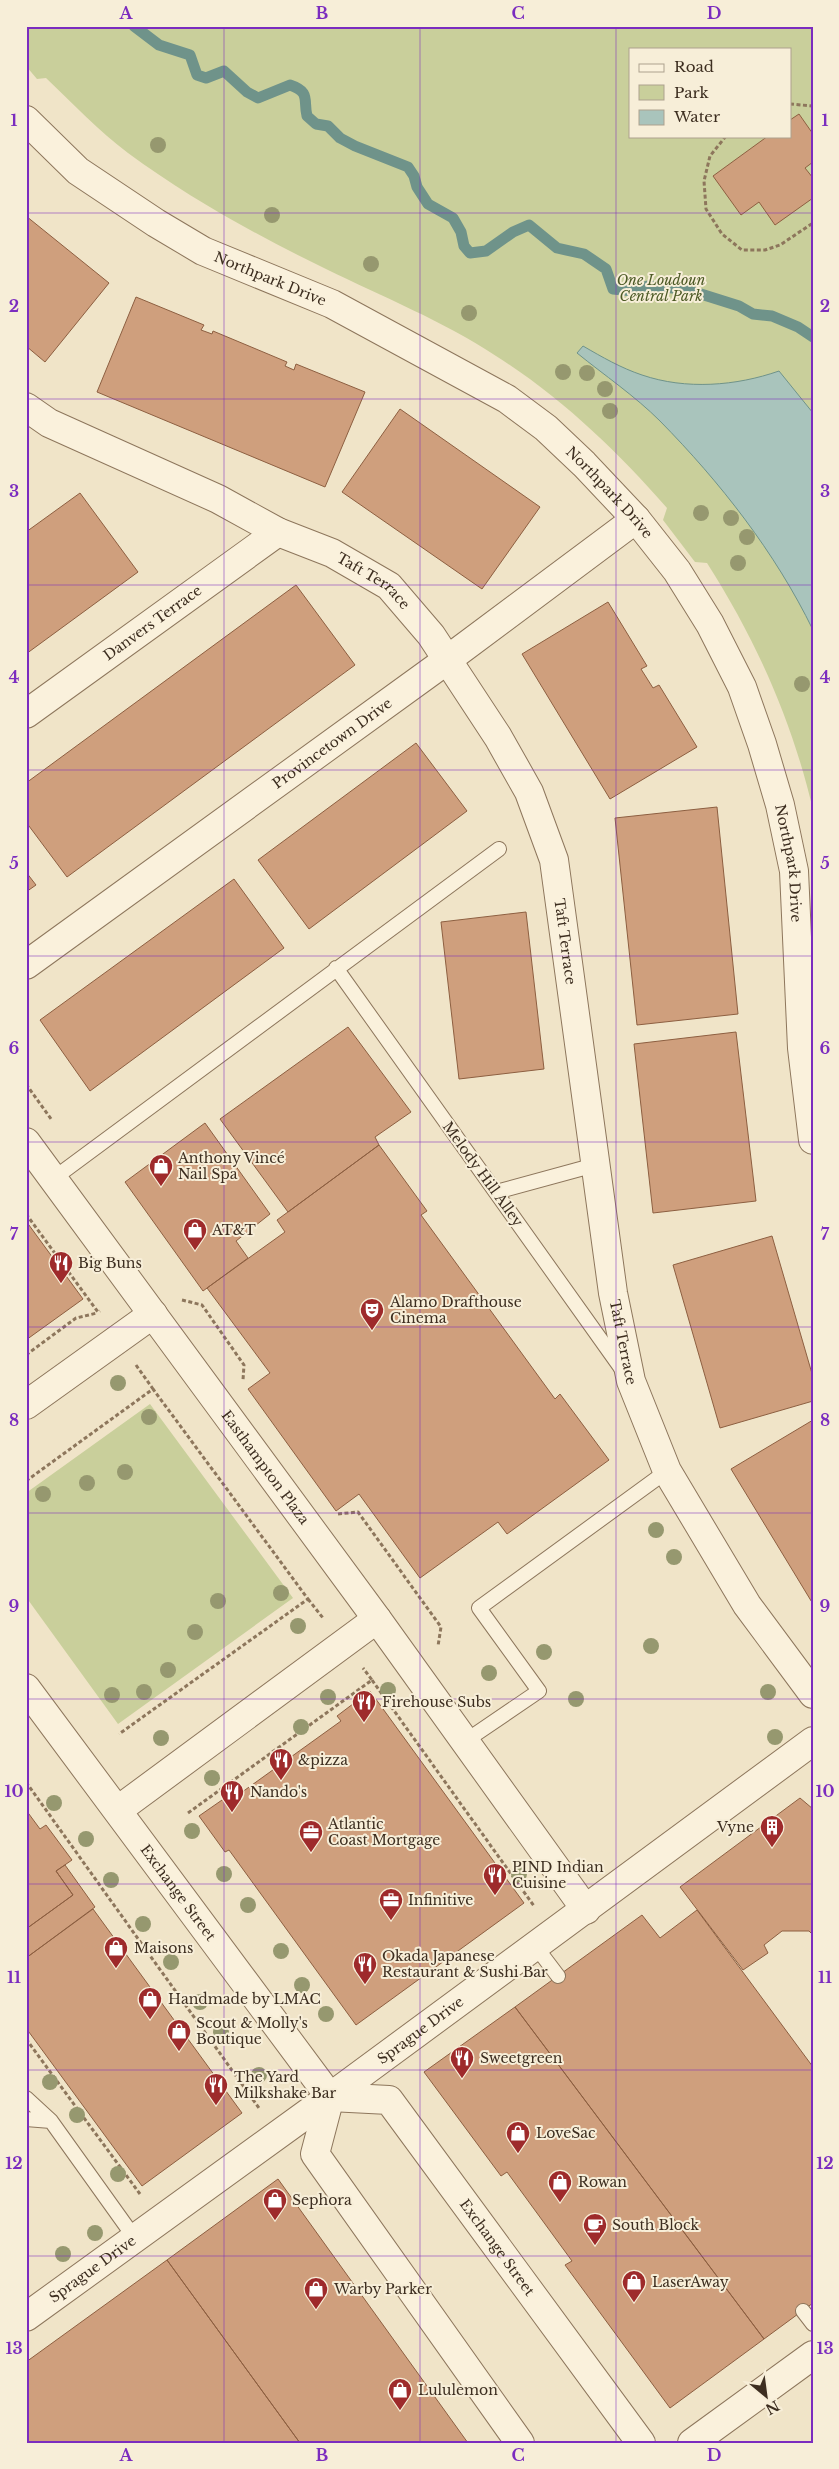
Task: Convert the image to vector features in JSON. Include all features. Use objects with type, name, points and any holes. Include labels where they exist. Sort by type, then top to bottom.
[{"type":"street","name":"Northpark Drive","points":[[26,120],[78,171],[156,223],[204,251],[332,304],[507,399],[546,428],[636,519],[677,571],[710,624],[742,688],[762,744],[780,805],[794,871],[802,1048],[813,1140]]},
{"type":"street","name":"Taft Terrace","points":[[26,407],[49,423],[218,499],[278,532],[332,553],[389,586],[431,635],[498,737],[529,792],[554,860],[614,1294],[631,1380],[667,1471],[747,1605],[813,1694]]},
{"type":"street","name":"Provincetown Drive","points":[[26,966],[447,660],[636,519]]},
{"type":"street","name":"Danvers Terrace","points":[[26,714],[278,532]]},
{"type":"street","name":"Easthampton Plaza","points":[[26,1142],[377,1619],[586,1910]]},
{"type":"street","points":[[26,1405],[154,1314]]},
{"type":"street","points":[[118,1810],[377,1619]]},
{"type":"street","name":"Exchange Street","points":[[26,1688],[330,2097],[389,2100],[641,2443]]},
{"type":"street","name":"Sprague Drive","points":[[26,2317],[586,1910],[813,1741]]},
{"type":"street","points":[[330,2097],[315,2154],[520,2443]]},
{"type":"street","points":[[692,2443],[813,2356]]},
{"type":"lane","points":[[53,1179],[499,849]]},
{"type":"lane","name":"Melody Hill Alley","points":[[336,968],[631,1380]]},
{"type":"lane","points":[[496,1192],[595,1165]]},
{"type":"lane","points":[[464,1742],[539,1691],[479,1608],[667,1471]]},
{"type":"lane","points":[[536,1946],[558,1976]]},
{"type":"lane","points":[[26,2098],[51,2120],[134,2238]]},
{"type":"lane","points":[[26,2119],[51,2120]]},
{"type":"lane","points":[[803,2310],[813,2324]]},
{"type":"path","points":[[792,104],[813,106]]},
{"type":"path","points":[[724,138],[710,156],[704,181],[706,209],[722,234],[742,250],[765,250],[780,245],[813,223]]},
{"type":"path","points":[[26,1084],[80,1159]]},
{"type":"path","points":[[181,1299],[202,1306],[244,1365],[242,1389]]},
{"type":"path","points":[[26,1481],[153,1389],[308,1599],[119,1734]]},
{"type":"path","points":[[333,1514],[358,1512],[441,1627],[436,1644],[442,1652]]},
{"type":"path","points":[[372,1680],[535,1907]]},
{"type":"path","points":[[26,1782],[260,2108],[252,2114]]},
{"type":"path","points":[[26,2039],[140,2194],[148,2188]]},
{"type":"green space","name":"One Loudoun Central Park","points":[[26,26],[813,26],[813,810],[794,744],[771,682],[757,651],[725,592],[707,563],[695,562],[663,520],[667,508],[608,445],[543,389],[476,343],[434,320],[326,269],[224,216],[151,170],[117,145],[46,78],[37,79],[26,66]]},
{"type":"green space","points":[[150,1404],[293,1598],[118,1724],[26,1597],[26,1493]]},
{"type":"water","points":[[583,346],[634,372],[676,383],[728,383],[779,371],[813,413],[813,630],[782,573],[725,493],[660,421],[630,394],[577,353]]},
{"type":"building","points":[[799,114],[813,134],[813,162],[805,168],[813,178],[813,198],[775,225],[759,202],[741,215],[713,176],[765,138],[792,138],[792,119]]},
{"type":"building","points":[[26,216],[109,283],[45,362],[26,346]]},
{"type":"building","points":[[136,297],[204,325],[201,330],[212,334],[213,331],[287,362],[285,366],[294,370],[296,364],[365,392],[325,487],[97,392]]},
{"type":"building","points":[[400,409],[540,507],[482,589],[342,492]]},
{"type":"building","points":[[80,493],[138,572],[26,654],[26,532]]},
{"type":"building","points":[[296,585],[355,665],[67,877],[26,822],[26,783]]},
{"type":"building","points":[[608,602],[647,666],[641,669],[653,688],[659,685],[697,747],[610,799],[522,654]]},
{"type":"building","points":[[416,743],[467,811],[309,929],[258,860]]},
{"type":"building","points":[[717,807],[738,1014],[637,1025],[615,818]]},
{"type":"building","points":[[26,872],[36,885],[26,892]]},
{"type":"building","points":[[234,879],[284,948],[90,1091],[40,1020]]},
{"type":"building","points":[[526,912],[544,1069],[459,1079],[441,922]]},
{"type":"building","points":[[348,1027],[411,1112],[375,1137],[379,1145],[288,1212],[220,1119]]},
{"type":"building","points":[[736,1032],[756,1201],[653,1213],[634,1044]]},
{"type":"building","points":[[205,1123],[270,1214],[236,1241],[248,1258],[203,1291],[125,1182]]},
{"type":"building","name":"Alamo Drafthouse Cinema","points":[[379,1145],[427,1211],[421,1215],[555,1399],[560,1394],[609,1460],[507,1534],[498,1522],[420,1578],[359,1494],[336,1511],[248,1389],[270,1373],[207,1288],[285,1232],[277,1220]]},
{"type":"building","points":[[26,1221],[83,1299],[26,1340]]},
{"type":"building","points":[[772,1236],[813,1377],[813,1401],[720,1428],[673,1265]]},
{"type":"building","points":[[813,1420],[813,1604],[731,1469]]},
{"type":"building","points":[[370,1691],[524,1903],[356,2025],[229,1850],[225,1852],[199,1816],[235,1791],[238,1795],[341,1721],[337,1716]]},
{"type":"building","name":"Vyne","points":[[800,1798],[813,1809],[813,1935],[809,1931],[782,1931],[764,1945],[768,1953],[743,1970],[680,1887]]},
{"type":"building","points":[[26,1810],[40,1829],[46,1825],[72,1860],[56,1871],[73,1895],[26,1929]]},
{"type":"building","points":[[65,1865],[95,1907],[26,1958],[26,1929],[73,1895],[56,1871]]},
{"type":"building","points":[[93,1909],[242,2113],[142,2186],[26,2028],[26,1958]]},
{"type":"building","points":[[697,1910],[813,2067],[813,2303],[764,2339],[515,2007],[642,1915],[660,1938]]},
{"type":"building","points":[[515,2007],[764,2339],[670,2408],[565,2265],[572,2261],[507,2172],[501,2176],[424,2072]]},
{"type":"building","points":[[278,2179],[468,2443],[300,2443],[167,2260]]},
{"type":"building","points":[[167,2260],[300,2443],[26,2443],[26,2362]]},
{"type":"waterway","points":[[134,26],[159,45],[190,55],[197,75],[206,78],[224,71],[247,92],[258,98],[290,85],[297,88],[304,94],[307,116],[316,124],[328,126],[340,138],[355,146],[408,167],[414,176],[417,187],[428,204],[453,218],[461,232],[464,246],[470,253],[486,251],[513,232],[529,225],[557,248],[584,254],[606,269],[613,289],[633,291],[648,286],[685,289],[739,306],[753,314],[772,316],[798,327],[813,337]]},
{"type":"place","name":"Anthony Vincé Nail Spa","points":[[161,1187]]},
{"type":"place","name":"AT&T","points":[[195,1251]]},
{"type":"place","name":"Big Buns","points":[[61,1284]]},
{"type":"place","name":"Alamo Drafthouse Cinema","points":[[372,1331]]},
{"type":"place","name":"Firehouse Subs","points":[[364,1723]]},
{"type":"place","name":"&pizza","points":[[281,1781]]},
{"type":"place","name":"Nando's","points":[[232,1813]]},
{"type":"place","name":"Vyne","points":[[772,1848]]},
{"type":"place","name":"Atlantic Coast Mortgage","points":[[311,1853]]},
{"type":"place","name":"PIND Indian Cuisine","points":[[495,1896]]},
{"type":"place","name":"Infinitive","points":[[391,1921]]},
{"type":"place","name":"Maisons","points":[[116,1969]]},
{"type":"place","name":"Okada Japanese Restaurant & Sushi Bar","points":[[365,1985]]},
{"type":"place","name":"Handmade by LMAC","points":[[150,2020]]},
{"type":"place","name":"Scout & Molly's Boutique","points":[[179,2052]]},
{"type":"place","name":"Sweetgreen","points":[[462,2079]]},
{"type":"place","name":"The Yard Milkshake Bar","points":[[216,2106]]},
{"type":"place","name":"LoveSac","points":[[518,2154]]},
{"type":"place","name":"Rowan","points":[[560,2203]]},
{"type":"place","name":"Sephora","points":[[275,2221]]},
{"type":"place","name":"South Block","points":[[595,2246]]},
{"type":"place","name":"LaserAway","points":[[634,2303]]},
{"type":"place","name":"Warby Parker","points":[[316,2310]]},
{"type":"place","name":"Lululemon","points":[[400,2411]]}]
